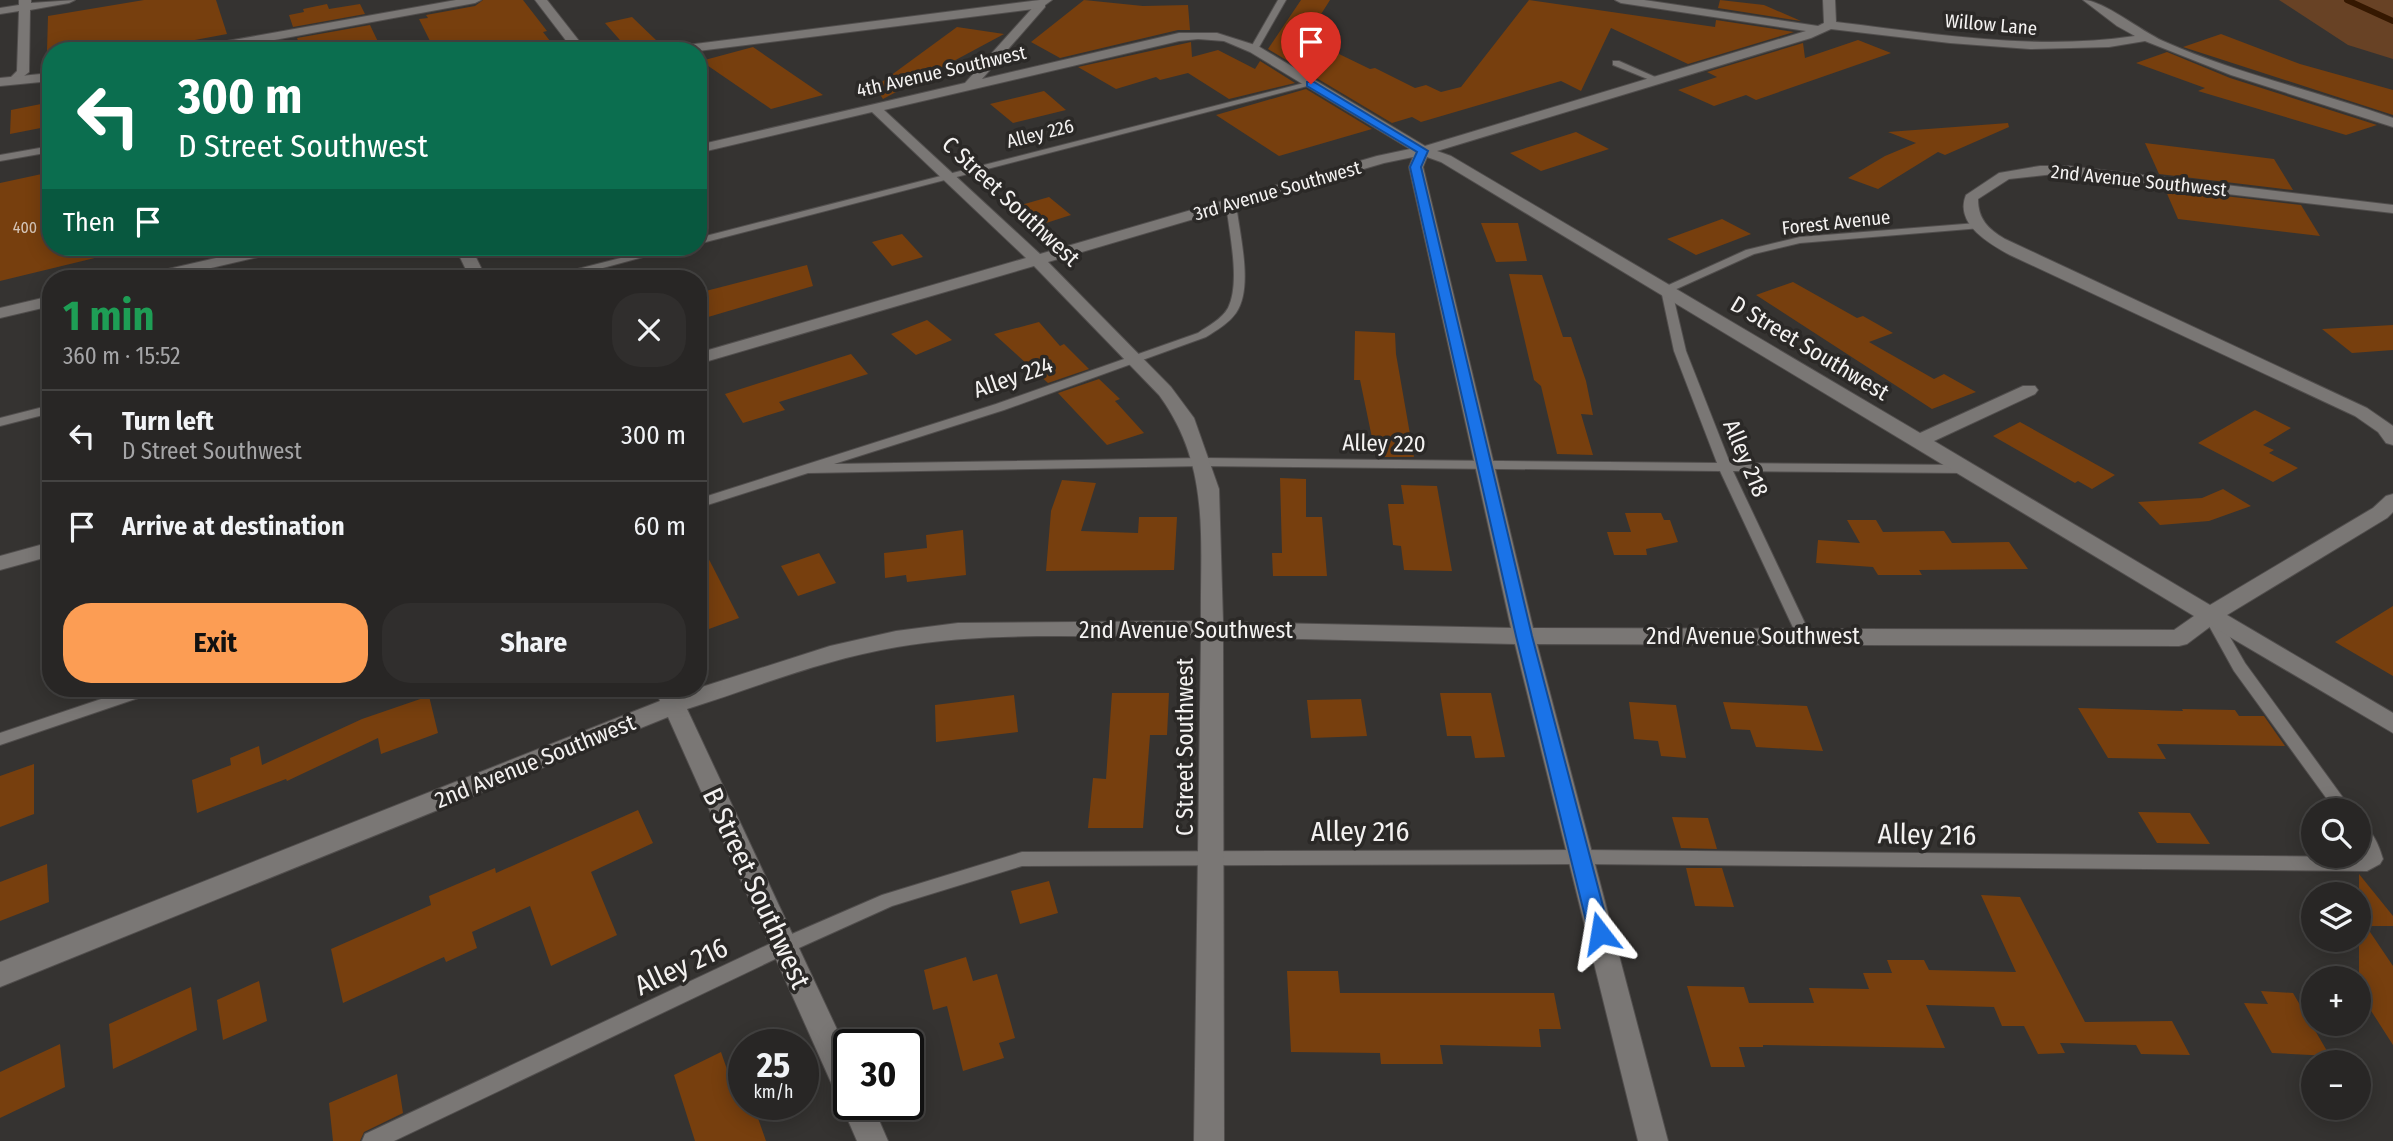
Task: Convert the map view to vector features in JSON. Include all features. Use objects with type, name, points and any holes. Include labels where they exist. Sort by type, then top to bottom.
[{"type":"street","points":[[0,11],[25,4],[69,0]]},
{"type":"street","points":[[244,42],[475,0]]},
{"type":"street","points":[[541,0],[574,42]]},
{"type":"street","points":[[1023,0],[1043,3]]},
{"type":"street","name":"Willow Lane","points":[[1621,0],[1826,28],[2019,46],[2112,44],[2149,37]]},
{"type":"street","points":[[1826,28],[1829,0]]},
{"type":"street","points":[[2089,0],[2114,19],[2149,37],[2220,67],[2393,122]]},
{"type":"street","points":[[707,46],[1043,3]]},
{"type":"street","points":[[969,86],[1043,3]]},
{"type":"street","points":[[7,81],[23,72],[25,4]]},
{"type":"street","name":"3rd Avenue Southwest","points":[[707,356],[1382,159],[1423,151],[1826,28]]},
{"type":"street","name":"D Street Southwest","points":[[1195,35],[1225,37],[1254,48],[1423,151],[1447,159],[2393,724]]},
{"type":"street","name":"4th Avenue Southwest","points":[[707,147],[1195,35]]},
{"type":"street","points":[[7,81],[42,78]]},
{"type":"street","name":"C Street Southwest","points":[[875,108],[1037,260],[1166,391],[1185,418],[1202,463],[1209,489],[1212,629],[1209,1141]]},
{"type":"street","points":[[1423,151],[1416,167],[1484,465],[1524,636],[1653,1141]]},
{"type":"street","name":"2nd Avenue Southwest","points":[[1977,226],[1969,211],[1971,198],[1983,187],[1996,178],[2016,172],[2042,170],[2068,170],[2393,209]]},
{"type":"street","points":[[1977,226],[2016,252],[2361,412],[2390,430]]},
{"type":"street","points":[[183,270],[244,256]]},
{"type":"street","points":[[0,313],[42,303]]},
{"type":"street","points":[[1919,441],[2029,390]]},
{"type":"street","name":"2nd Avenue Southwest","points":[[707,686],[896,639],[958,631],[1212,629],[1524,636],[2179,638],[2210,615],[2380,513],[2393,500]]},
{"type":"street","points":[[0,564],[42,552]]},
{"type":"street","name":"2nd Avenue Southwest","points":[[0,975],[668,697]]},
{"type":"street","name":"B Street Southwest","points":[[670,697],[833,1053]]},
{"type":"street","points":[[863,1120],[873,1141]]},
{"type":"lane","points":[[1254,48],[1282,0]]},
{"type":"lane","points":[[1616,63],[1658,80]]},
{"type":"lane","name":"Alley 226","points":[[707,239],[1311,84]]},
{"type":"lane","points":[[0,158],[42,151]]},
{"type":"lane","name":"Alley 224","points":[[707,501],[1000,407],[1134,357],[1202,335],[1221,324],[1234,307],[1238,289],[1231,204]]},
{"type":"lane","name":"Forest Avenue","points":[[1666,290],[1750,252],[1800,240],[1977,226]]},
{"type":"lane","points":[[585,270],[640,256]]},
{"type":"lane","name":"Alley 218","points":[[1666,290],[1680,351],[1725,467],[1804,636]]},
{"type":"lane","points":[[0,422],[42,411]]},
{"type":"lane","name":"Alley 220","points":[[802,469],[1202,463],[1966,469]]},
{"type":"lane","points":[[2210,615],[2239,667],[2335,798]]},
{"type":"lane","points":[[0,739],[124,697]]},
{"type":"lane","name":"Alley 216","points":[[372,1141],[784,946],[888,900],[1022,859],[1580,857],[2301,863]]},
{"type":"shaded area","points":[[2279,0],[2393,0],[2393,59],[2348,45]]},
{"type":"building","points":[[144,0],[216,0],[227,34],[184,42],[47,42],[48,16]]},
{"type":"building","points":[[483,0],[523,0],[547,31],[543,32],[551,42],[430,42],[419,19],[428,18],[426,15],[475,6]]},
{"type":"building","points":[[1084,0],[1143,6],[1188,5],[1190,30],[1178,30],[1060,58],[1031,42]]},
{"type":"building","points":[[1301,0],[1330,0],[1306,38],[1415,88],[1426,85],[1441,92],[1461,87],[1529,0],[1715,27],[1716,20],[1794,32],[1688,64],[1611,28],[1581,91],[1561,81],[1421,122],[1412,117],[1392,123],[1268,49]]},
{"type":"building","points":[[1720,0],[1764,5],[1801,21],[1718,8]]},
{"type":"building","points":[[327,4],[329,9],[360,4],[365,14],[293,27],[289,15]]},
{"type":"building","points":[[632,17],[657,41],[622,42],[605,23]]},
{"type":"building","points":[[370,25],[378,42],[299,42],[297,38]]},
{"type":"building","points":[[957,27],[1004,34],[883,99],[875,87]]},
{"type":"building","points":[[2221,34],[2300,64],[2393,90],[2393,115],[2183,47]]},
{"type":"building","points":[[1858,40],[1891,53],[1756,100],[1746,95],[1714,106],[1678,90],[1717,77],[1707,72],[1803,43],[1805,58]]},
{"type":"building","points":[[1191,42],[1192,57],[1218,50],[1255,69],[1260,61],[1295,83],[1229,99],[1188,73],[1160,80],[1156,77],[1116,89],[1078,67]]},
{"type":"building","points":[[753,47],[823,95],[771,109],[707,65],[707,59]]},
{"type":"building","points":[[2167,52],[2230,78],[2377,125],[2346,135],[2198,91],[2205,88],[2136,63]]},
{"type":"building","points":[[1306,89],[1372,129],[1279,156],[1216,115]]},
{"type":"building","points":[[1044,91],[1066,110],[1013,123],[990,104]]},
{"type":"building","points":[[42,104],[42,128],[10,134],[11,110]]},
{"type":"building","points":[[2008,123],[2009,127],[1945,155],[1938,152],[1878,189],[1848,178],[1885,156],[1916,143],[1888,132]]},
{"type":"building","points":[[1576,132],[1609,149],[1541,171],[1510,153]]},
{"type":"building","points":[[2145,143],[2274,159],[2293,190],[2159,174]]},
{"type":"building","points":[[42,174],[42,256],[103,256],[0,281],[0,183]]},
{"type":"building","points":[[2165,189],[2301,205],[2320,236],[2178,219]]},
{"type":"building","points":[[1049,197],[1071,215],[1043,224],[1021,205]]},
{"type":"building","points":[[1722,219],[1751,234],[1696,255],[1667,239]]},
{"type":"building","points":[[1481,223],[1518,223],[1527,261],[1496,262]]},
{"type":"building","points":[[902,234],[923,257],[892,266],[872,242]]},
{"type":"building","points":[[807,265],[813,286],[707,317],[707,291]]},
{"type":"building","points":[[1509,274],[1542,275],[1563,337],[1571,337],[1586,381],[1593,415],[1581,414],[1593,455],[1557,454],[1541,386],[1534,380]]},
{"type":"building","points":[[1793,282],[1857,318],[1863,316],[1893,333],[1869,342],[1934,379],[1944,374],[1976,392],[1932,409],[1756,295]]},
{"type":"building","points":[[927,320],[952,340],[916,355],[891,334]]},
{"type":"building","points":[[1039,322],[1060,346],[1064,344],[1089,369],[1048,383],[994,334]]},
{"type":"building","points":[[2393,325],[2393,350],[2352,353],[2322,329]]},
{"type":"building","points":[[1355,331],[1395,333],[1396,354],[1414,457],[1376,457],[1360,380],[1354,380]]},
{"type":"building","points":[[851,354],[868,374],[779,402],[785,410],[743,423],[725,394]]},
{"type":"building","points":[[1099,379],[1120,399],[1115,401],[1144,433],[1107,445],[1058,393]]},
{"type":"building","points":[[2255,410],[2291,428],[2263,445],[2274,450],[2269,453],[2298,468],[2273,482],[2198,443]]},
{"type":"building","points":[[2020,422],[2115,475],[2092,489],[2078,481],[2075,483],[1993,436]]},
{"type":"building","points":[[1280,478],[1306,479],[1306,517],[1322,517],[1327,576],[1273,576],[1272,553],[1282,553]]},
{"type":"building","points":[[1062,480],[1096,483],[1081,531],[1138,533],[1139,517],[1177,517],[1174,570],[1046,571],[1051,511]]},
{"type":"building","points":[[1401,485],[1437,486],[1452,571],[1404,570],[1401,546],[1393,545],[1388,504],[1404,504]]},
{"type":"building","points":[[2223,489],[2251,506],[2209,521],[2160,525],[2138,502],[2202,498]]},
{"type":"building","points":[[1625,513],[1661,513],[1664,520],[1670,520],[1678,542],[1646,549],[1647,555],[1614,555],[1607,532],[1631,532]]},
{"type":"building","points":[[1847,520],[1876,520],[1883,532],[1944,531],[1952,543],[2009,542],[2028,569],[1919,570],[1922,575],[1878,575],[1873,567],[1816,563],[1818,540],[1860,543]]},
{"type":"building","points":[[963,530],[966,575],[907,582],[906,575],[885,578],[884,553],[927,548],[926,535]]},
{"type":"building","points":[[819,553],[836,583],[798,596],[781,566]]},
{"type":"building","points":[[707,556],[739,618],[707,630]]},
{"type":"building","points":[[2393,606],[2393,676],[2335,642]]},
{"type":"building","points":[[1112,693],[1169,693],[1167,735],[1150,735],[1143,828],[1088,828],[1093,778],[1106,779]]},
{"type":"building","points":[[1440,693],[1491,693],[1505,757],[1475,758],[1471,736],[1447,736]]},
{"type":"building","points":[[1014,695],[1018,732],[936,742],[935,705]]},
{"type":"building","points":[[429,697],[438,733],[381,754],[378,738],[287,781],[286,779],[197,813],[192,780],[231,765],[230,758],[259,746],[262,765],[362,719]]},
{"type":"building","points":[[1361,699],[1367,736],[1311,738],[1307,700]]},
{"type":"building","points":[[1629,702],[1676,705],[1686,758],[1661,756],[1658,741],[1634,739]]},
{"type":"building","points":[[1723,702],[1807,706],[1823,751],[1756,747],[1750,730],[1731,729]]},
{"type":"building","points":[[2078,708],[2235,710],[2239,716],[2264,716],[2285,746],[2157,744],[2166,759],[2108,758]]},
{"type":"building","points":[[34,764],[34,814],[0,827],[0,776]]},
{"type":"building","points":[[638,810],[653,843],[591,872],[617,935],[551,966],[530,906],[472,932],[477,948],[446,962],[444,957],[343,1003],[331,949],[431,905],[429,896],[495,868],[496,873]]},
{"type":"building","points":[[2138,812],[2190,813],[2210,844],[2157,843]]},
{"type":"building","points":[[1672,817],[1708,818],[1717,849],[1681,848]]},
{"type":"building","points":[[47,864],[49,902],[0,921],[0,882]]},
{"type":"building","points":[[1686,868],[1722,868],[1734,907],[1695,906]]},
{"type":"building","points":[[1049,881],[1058,913],[1020,924],[1011,891]]},
{"type":"building","points":[[2371,889],[2393,916],[2393,926],[2371,926]]},
{"type":"building","points":[[1981,895],[2020,897],[2085,1022],[2172,1021],[2190,1055],[2141,1054],[2136,1045],[2060,1043],[2065,1053],[2038,1054],[2024,1026],[2002,1026],[1994,1007],[1926,1005],[1945,1048],[1763,1045],[1739,1047],[1745,1067],[1711,1067],[1687,986],[1744,987],[1749,1003],[1814,1003],[1809,988],[1869,989],[1863,973],[1892,973],[1887,960],[1924,960],[1929,970],[2016,972]]},
{"type":"building","points":[[2371,933],[2393,966],[2393,1045],[2371,1011],[2371,966],[2359,966],[2359,952],[2371,952]]},
{"type":"building","points":[[966,957],[973,981],[997,974],[1015,1038],[999,1043],[1004,1058],[963,1071],[947,1006],[933,1010],[924,970]]},
{"type":"building","points":[[1287,971],[1338,971],[1340,993],[1554,993],[1561,1029],[1539,1029],[1541,1047],[1440,1045],[1443,1064],[1381,1064],[1380,1053],[1291,1052]]},
{"type":"building","points":[[259,981],[267,1021],[223,1040],[217,1000]]},
{"type":"building","points":[[191,987],[197,1030],[113,1069],[109,1024]]},
{"type":"building","points":[[2261,991],[2293,993],[2301,1007],[2301,1036],[2318,1036],[2326,1050],[2301,1050],[2301,1054],[2272,1053],[2244,1003],[2268,1004]]},
{"type":"building","points":[[60,1044],[65,1087],[0,1118],[0,1072]]},
{"type":"building","points":[[721,1052],[728,1072],[728,1120],[759,1120],[766,1141],[695,1141],[674,1075]]},
{"type":"building","points":[[397,1074],[403,1113],[364,1132],[360,1141],[333,1141],[329,1103]]},
{"type":"waterway","points":[[2347,0],[2393,21]]},
{"type":"route","points":[[1311,84],[1423,151],[1416,167],[1524,636],[1600,933]]}]
